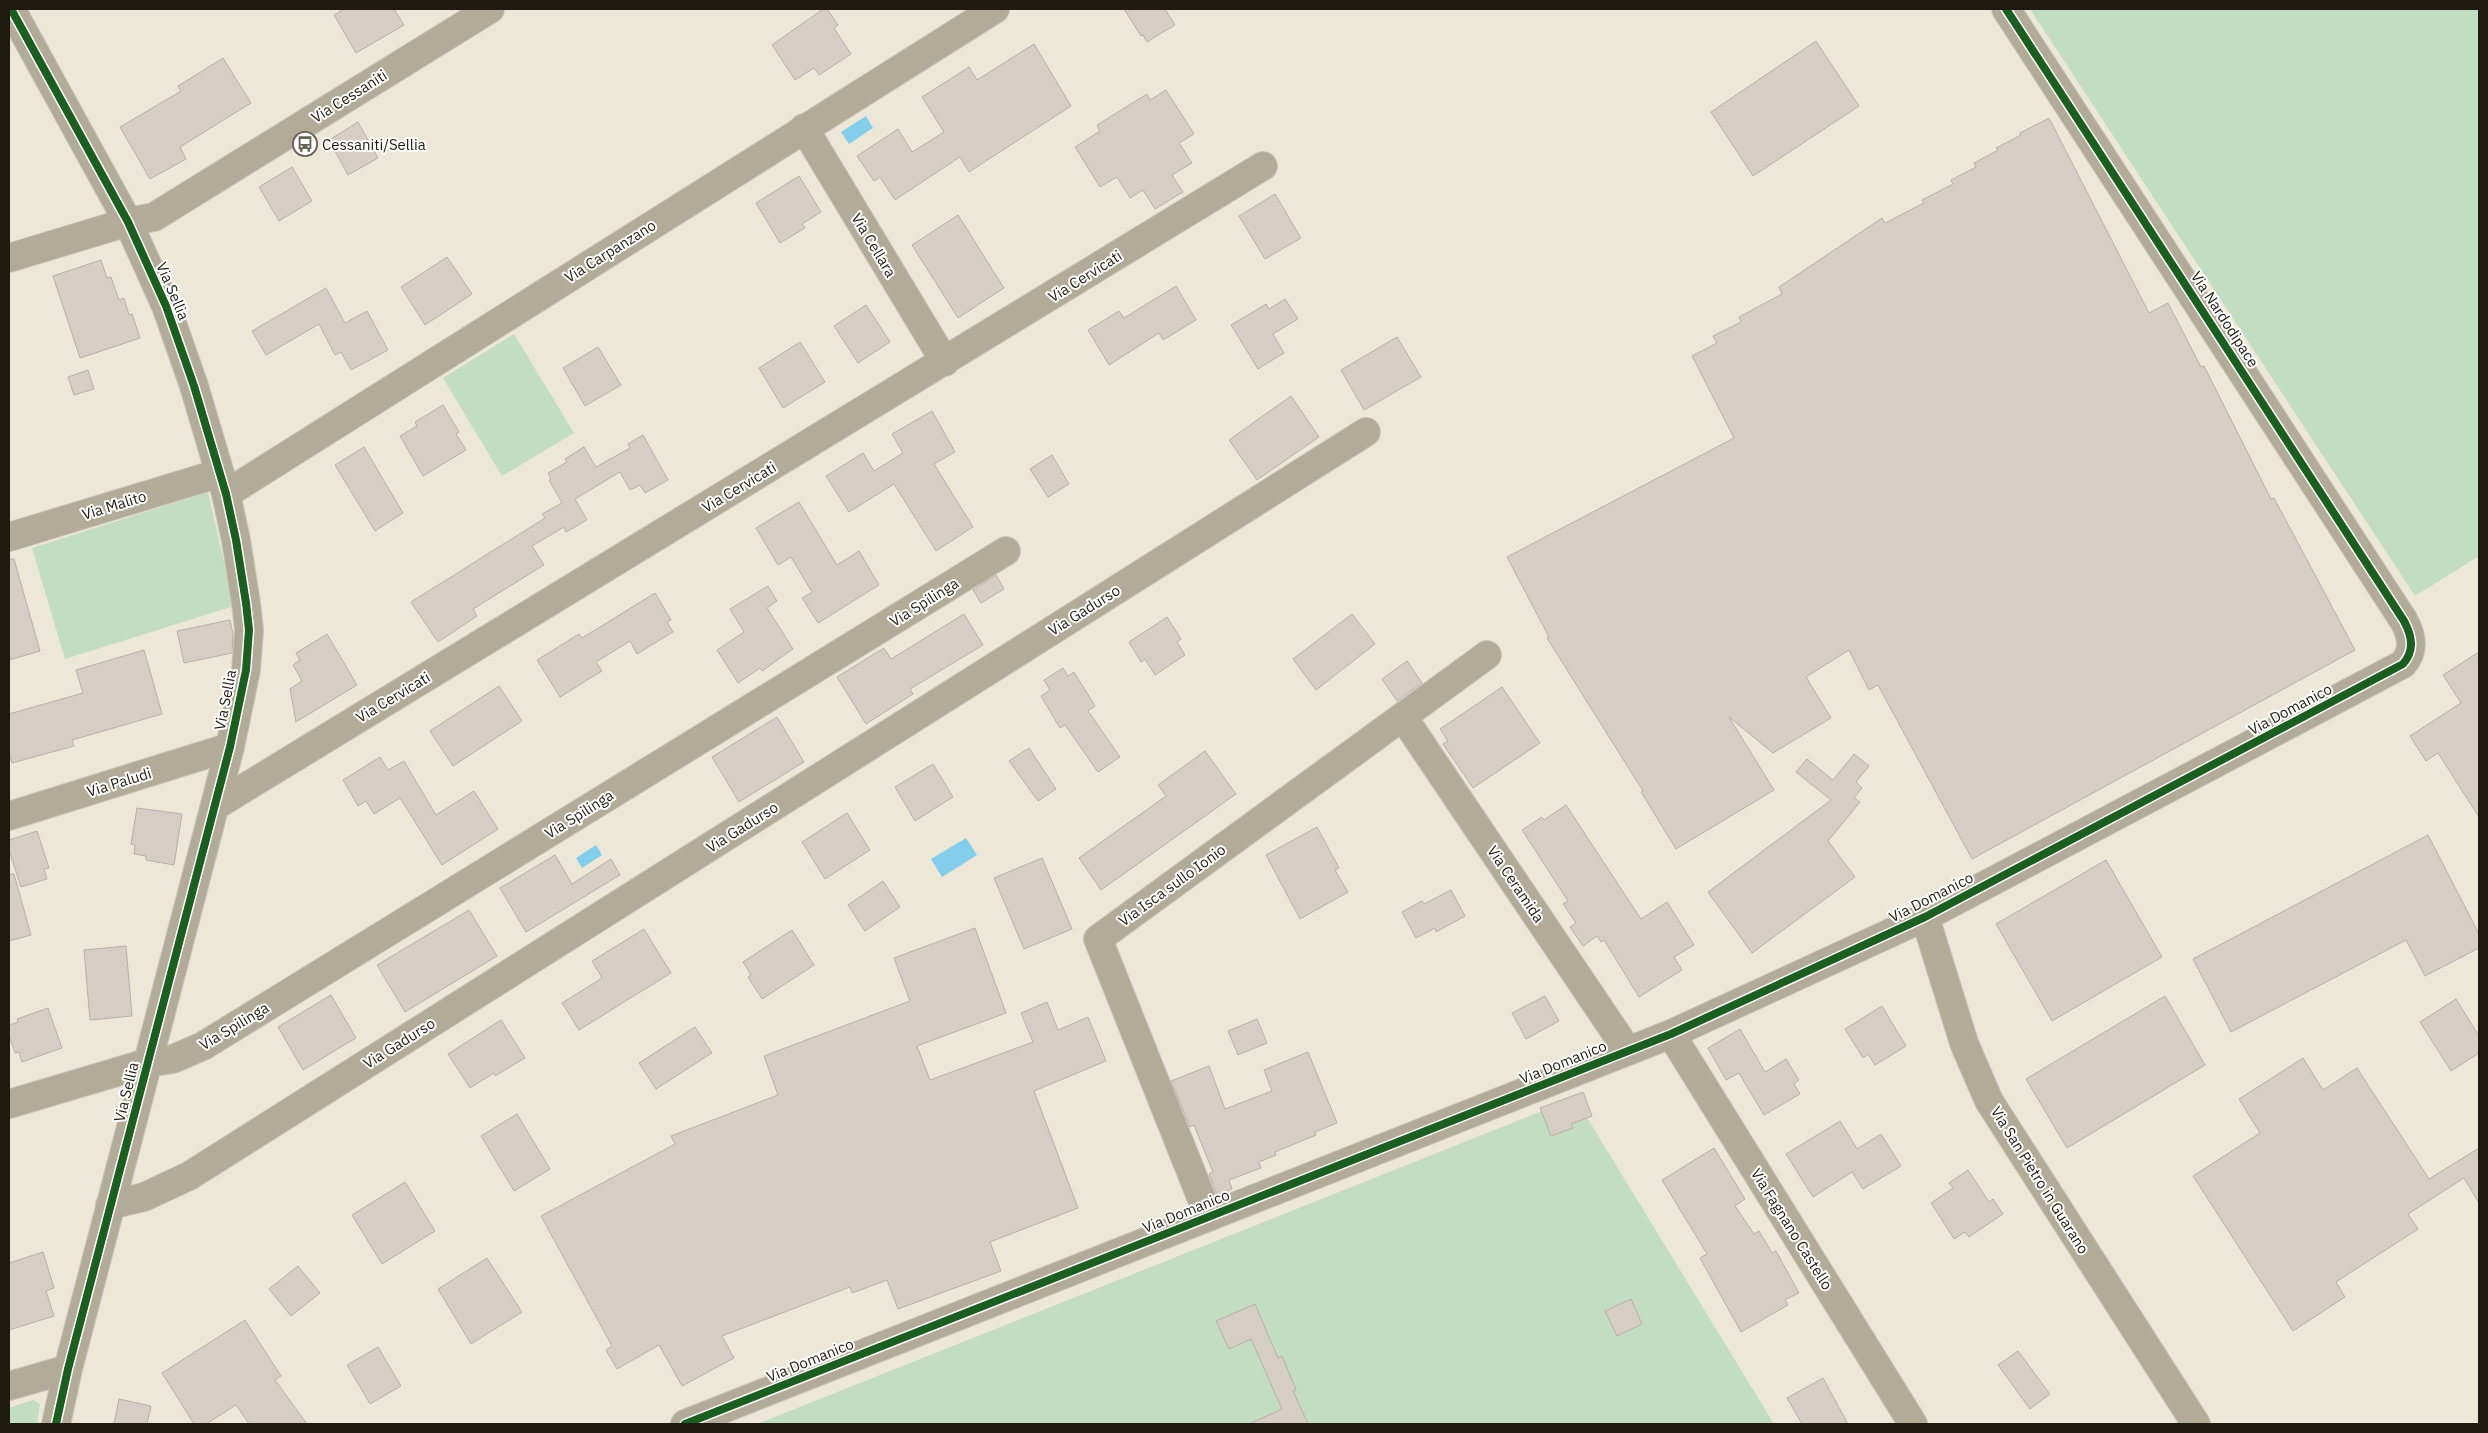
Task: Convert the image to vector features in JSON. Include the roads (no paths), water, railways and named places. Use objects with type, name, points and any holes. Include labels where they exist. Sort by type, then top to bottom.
[{"type":"street","name":"Via Sellia","points":[[11,9],[128,222],[182,350],[223,484],[240,563],[249,630],[246,670],[230,747],[68,1369],[56,1424]]},
{"type":"street","name":"Via Cessaniti","points":[[9,258],[128,222],[154,217],[490,9]]},
{"type":"street","name":"Via Carpanzano","points":[[223,484],[996,9]]},
{"type":"street","name":"Via Nardodipace","points":[[2006,9],[2404,621],[2411,635],[2412,648]]},
{"type":"street","name":"Via Cellara","points":[[804,128],[945,362]]},
{"type":"street","name":"Via Cervicati","points":[[214,806],[945,362],[1263,166]]},
{"type":"street","name":"Via Gadurso","points":[[110,1206],[144,1197],[189,1176],[1366,432]]},
{"type":"street","name":"Via Malito","points":[[9,537],[223,484]]},
{"type":"street","name":"Via Spilinga","points":[[9,1104],[184,1055],[214,1040],[1006,551]]},
{"type":"street","name":"Via Domanico","points":[[685,1424],[1671,1034],[1926,917],[2397,668],[2407,659],[2412,648]]},
{"type":"street","name":"Via Isca sullo Ionio","points":[[1209,1217],[1098,939],[1487,655]]},
{"type":"street","name":"Via Ceramida","points":[[1403,717],[1628,1051]]},
{"type":"street","name":"Via Paludi","points":[[9,816],[230,747]]},
{"type":"street","name":"Via San Pietro in Guarano","points":[[1926,917],[1964,1043],[1990,1101],[2196,1424]]},
{"type":"street","name":"Via Fagnano Castello","points":[[1671,1034],[1913,1424]]},
{"type":"street","points":[[9,1386],[68,1369]]},
{"type":"water","points":[[866,116],[873,128],[849,144],[841,132]]},
{"type":"water","points":[[966,838],[977,855],[942,877],[931,859]]},
{"type":"water","points":[[596,845],[602,855],[582,868],[576,858]]},
{"type":"place","name":"Cessaniti/Sellia","points":[[305,144]]}]
